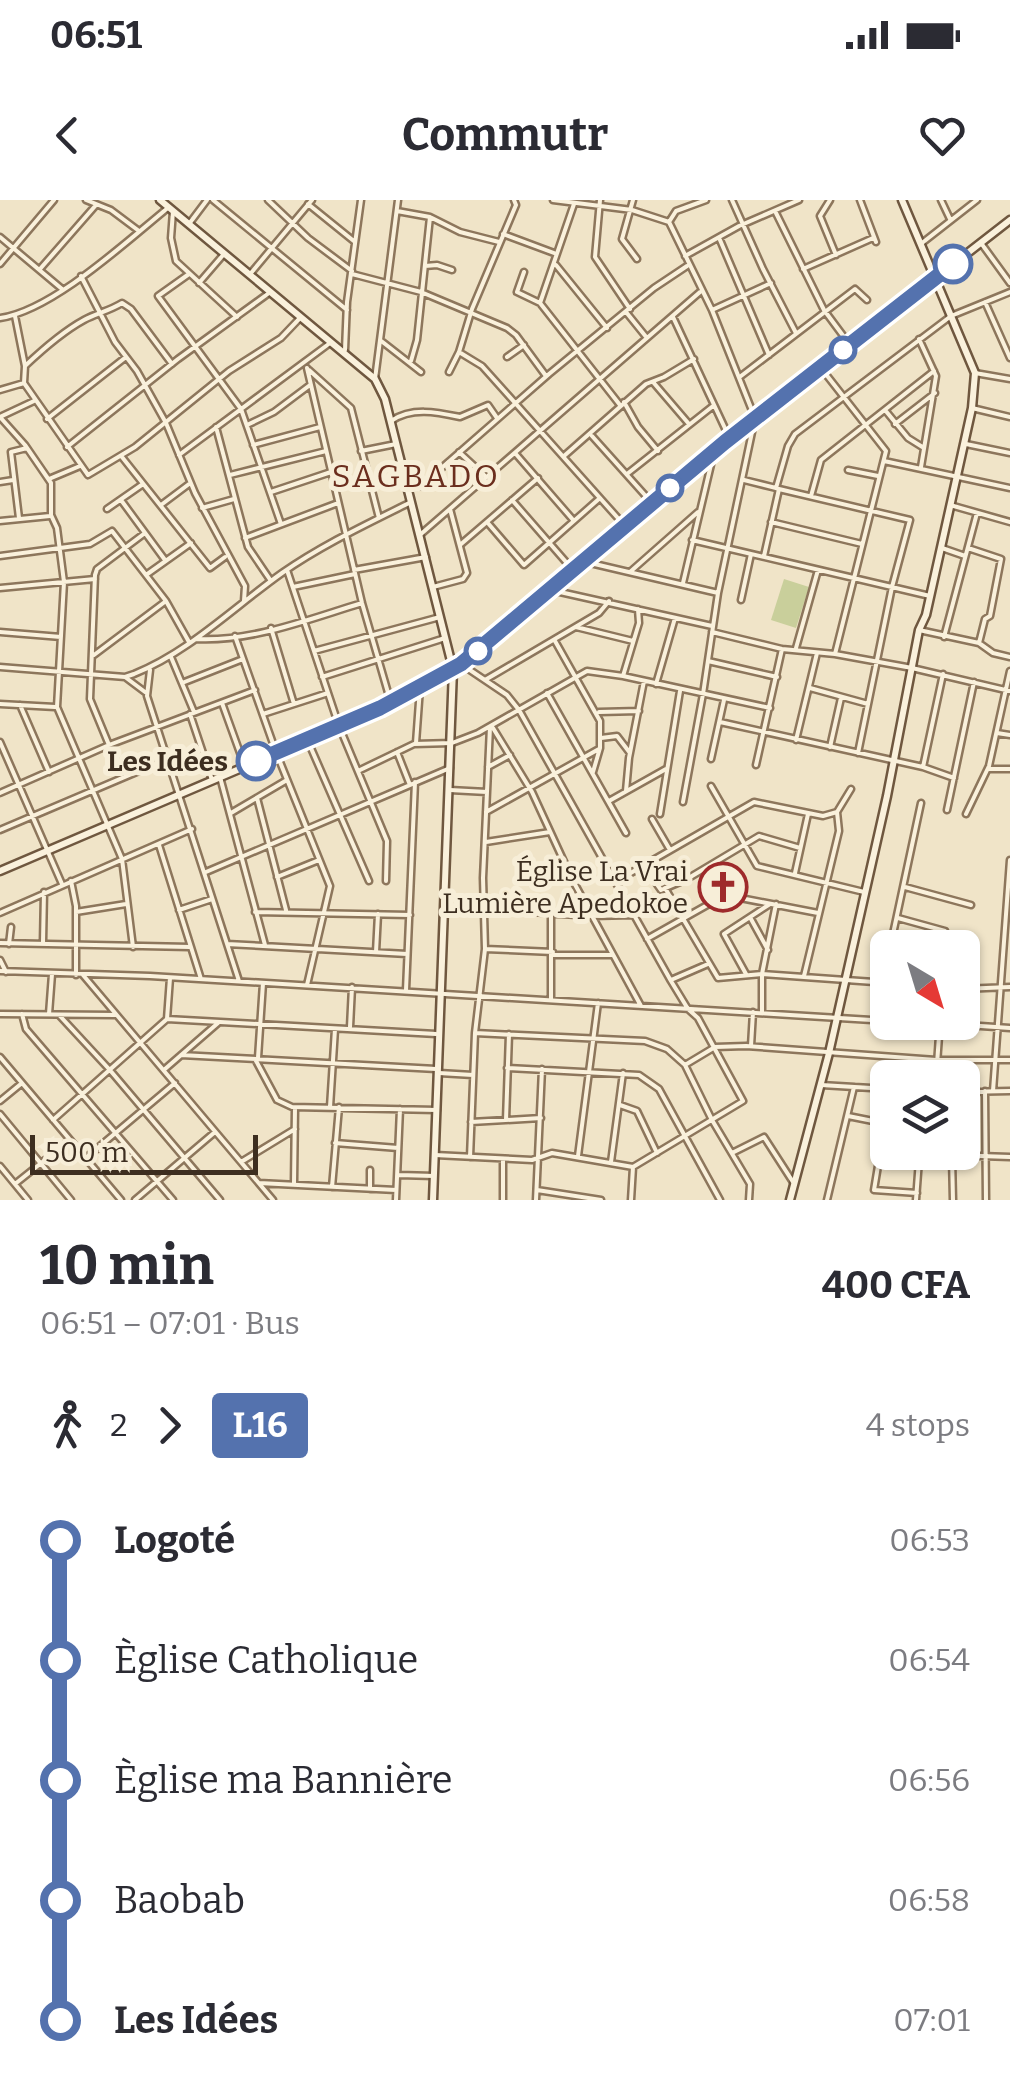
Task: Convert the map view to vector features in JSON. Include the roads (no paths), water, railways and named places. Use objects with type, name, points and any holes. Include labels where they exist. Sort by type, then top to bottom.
[{"type":"street","points":[[0,264],[54,200]]},
{"type":"street","points":[[86,200],[111,210],[139,231]]},
{"type":"street","points":[[160,200],[374,378],[384,394],[440,616],[457,667],[433,1200]]},
{"type":"street","points":[[189,224],[210,200],[347,310]]},
{"type":"street","points":[[268,200],[352,273],[423,292],[508,328],[546,376]]},
{"type":"street","points":[[345,355],[361,200]]},
{"type":"street","points":[[374,378],[398,200]]},
{"type":"street","points":[[449,372],[516,206],[514,200]]},
{"type":"street","points":[[553,200],[600,203],[669,222],[741,376],[755,418],[718,593],[682,802]]},
{"type":"street","points":[[633,200],[622,239],[637,259]]},
{"type":"street","points":[[669,222],[676,212],[706,200]]},
{"type":"street","points":[[732,200],[796,332]]},
{"type":"street","points":[[685,256],[799,200]]},
{"type":"street","points":[[830,200],[820,216],[836,255]]},
{"type":"street","points":[[803,268],[874,240],[860,200]]},
{"type":"street","points":[[790,1200],[829,1053],[894,762],[919,630],[942,548],[972,408],[975,373],[902,200]]},
{"type":"street","points":[[942,200],[950,220]]},
{"type":"street","points":[[921,244],[977,200]]},
{"type":"street","points":[[249,276],[310,202],[356,242]]},
{"type":"street","points":[[600,203],[595,258],[647,338]]},
{"type":"street","points":[[40,269],[96,204]]},
{"type":"street","points":[[540,303],[574,204]]},
{"type":"street","points":[[0,318],[15,316],[62,289],[171,209]]},
{"type":"street","points":[[171,209],[172,254],[237,318]]},
{"type":"street","points":[[396,211],[430,217],[460,232],[499,242]]},
{"type":"street","points":[[776,212],[824,310],[850,345]]},
{"type":"street","points":[[411,361],[430,217]]},
{"type":"street","points":[[0,870],[391,703],[457,667],[715,450],[1010,220]]},
{"type":"street","points":[[502,234],[554,252],[554,264],[607,328]]},
{"type":"street","points":[[0,237],[62,289]]},
{"type":"street","points":[[719,238],[769,355]]},
{"type":"street","points":[[981,243],[1010,282]]},
{"type":"street","points":[[199,283],[224,254]]},
{"type":"street","points":[[426,266],[434,264],[452,270]]},
{"type":"street","points":[[407,488],[421,486],[546,376],[688,265]]},
{"type":"street","points":[[1002,272],[1010,267]]},
{"type":"street","points":[[524,272],[518,292],[540,303],[658,451]]},
{"type":"street","points":[[189,274],[158,296],[241,409],[282,524]]},
{"type":"street","points":[[82,276],[100,315],[166,423],[202,508],[244,586],[244,602]]},
{"type":"street","points":[[712,310],[771,284]]},
{"type":"street","points":[[741,376],[855,289],[867,300]]},
{"type":"street","points":[[421,534],[701,290]]},
{"type":"street","points":[[764,556],[777,489],[793,437],[951,316],[1010,292]]},
{"type":"street","points":[[67,446],[269,293]]},
{"type":"street","points":[[985,302],[1010,358]]},
{"type":"street","points":[[25,366],[60,335],[94,314],[125,304],[172,364]]},
{"type":"street","points":[[15,316],[25,366],[24,383],[80,466],[91,475],[166,423],[219,378],[281,338],[300,318]]},
{"type":"street","points":[[673,317],[730,438]]},
{"type":"street","points":[[999,333],[1010,328]]},
{"type":"street","points":[[919,339],[934,371],[935,393],[921,468]]},
{"type":"street","points":[[380,340],[421,372]]},
{"type":"street","points":[[179,456],[305,366],[330,343]]},
{"type":"street","points":[[507,357],[524,345]]},
{"type":"street","points":[[459,352],[478,362],[625,526]]},
{"type":"street","points":[[47,420],[126,357]]},
{"type":"street","points":[[564,456],[652,381],[694,359]]},
{"type":"street","points":[[305,366],[362,603],[391,703]]},
{"type":"street","points":[[305,366],[350,405],[380,518]]},
{"type":"street","points":[[822,368],[886,451],[835,654]]},
{"type":"street","points":[[811,496],[821,460],[934,371]]},
{"type":"street","points":[[975,373],[1010,380]]},
{"type":"street","points":[[652,381],[688,424]]},
{"type":"street","points":[[0,387],[24,383]]},
{"type":"street","points":[[246,425],[274,412],[310,385]]},
{"type":"street","points":[[895,424],[935,393]]},
{"type":"street","points":[[34,401],[0,417],[49,480],[51,516],[58,528],[64,582],[57,707],[122,859],[133,947]]},
{"type":"street","points":[[391,422],[404,413],[436,410],[460,418],[488,404],[498,420]]},
{"type":"street","points":[[627,474],[714,405]]},
{"type":"street","points":[[972,408],[1010,418]]},
{"type":"street","points":[[885,410],[908,438],[924,448]]},
{"type":"street","points":[[216,427],[245,538],[251,554],[271,581]]},
{"type":"street","points":[[253,445],[320,427]]},
{"type":"street","points":[[591,434],[652,503]]},
{"type":"street","points":[[962,443],[1010,454]]},
{"type":"street","points":[[362,451],[396,444]]},
{"type":"street","points":[[19,518],[12,452],[27,448]]},
{"type":"street","points":[[683,583],[715,450]]},
{"type":"street","points":[[230,475],[326,451]]},
{"type":"street","points":[[459,452],[486,478]]},
{"type":"street","points":[[515,452],[574,521]]},
{"type":"street","points":[[122,456],[210,568],[227,555]]},
{"type":"street","points":[[884,460],[1010,488]]},
{"type":"street","points":[[49,480],[80,466]]},
{"type":"street","points":[[848,470],[880,476]]},
{"type":"street","points":[[271,492],[331,472]]},
{"type":"street","points":[[460,545],[538,478]]},
{"type":"street","points":[[0,482],[13,480]]},
{"type":"street","points":[[744,480],[910,520],[858,753]]},
{"type":"street","points":[[161,505],[190,482]]},
{"type":"street","points":[[107,509],[142,484]]},
{"type":"street","points":[[202,508],[234,498]]},
{"type":"street","points":[[487,522],[524,565],[600,498]]},
{"type":"street","points":[[120,500],[165,560]]},
{"type":"street","points":[[512,500],[573,570]]},
{"type":"street","points":[[245,538],[338,502]]},
{"type":"street","points":[[124,677],[151,667],[287,570],[346,534],[411,502]]},
{"type":"street","points":[[950,505],[1010,522]]},
{"type":"street","points":[[433,587],[465,578],[466,567],[450,509]]},
{"type":"street","points":[[630,572],[700,510]]},
{"type":"street","points":[[944,637],[977,513]]},
{"type":"street","points":[[0,521],[51,516]]},
{"type":"street","points":[[771,522],[862,544]]},
{"type":"street","points":[[0,556],[90,544],[112,531],[166,602],[189,642]]},
{"type":"street","points":[[109,745],[90,702],[95,579],[97,569],[145,533]]},
{"type":"street","points":[[692,540],[930,596]]},
{"type":"street","points":[[146,575],[190,542]]},
{"type":"street","points":[[942,548],[966,556]]},
{"type":"street","points":[[968,548],[1001,558],[993,607],[985,619],[979,643]]},
{"type":"street","points":[[740,600],[751,554]]},
{"type":"street","points":[[294,588],[426,557]]},
{"type":"street","points":[[584,561],[718,593]]},
{"type":"street","points":[[287,570],[339,726],[388,844],[386,881]]},
{"type":"street","points":[[796,649],[818,570]]},
{"type":"street","points":[[0,588],[95,579]]},
{"type":"street","points":[[551,590],[609,601],[782,649],[835,654],[1008,690]]},
{"type":"street","points":[[485,680],[600,614],[609,601]]},
{"type":"street","points":[[94,655],[166,602]]},
{"type":"street","points":[[195,638],[235,636],[305,621],[362,603]]},
{"type":"street","points":[[623,676],[640,616],[638,610]]},
{"type":"street","points":[[314,650],[440,616]]},
{"type":"street","points":[[656,684],[675,618]]},
{"type":"street","points":[[576,627],[633,641]]},
{"type":"street","points":[[271,628],[294,704]]},
{"type":"street","points":[[919,630],[979,643],[993,653],[1010,657]]},
{"type":"street","points":[[0,632],[61,637]]},
{"type":"street","points":[[235,636],[330,887],[307,985]]},
{"type":"street","points":[[322,677],[446,638]]},
{"type":"street","points":[[554,641],[602,727],[593,772]]},
{"type":"street","points":[[756,765],[782,649]]},
{"type":"street","points":[[796,740],[817,653]]},
{"type":"street","points":[[170,654],[229,815],[264,944]]},
{"type":"street","points":[[182,683],[244,659]]},
{"type":"street","points":[[708,661],[777,677]]},
{"type":"street","points":[[0,667],[124,677],[138,684],[148,696]]},
{"type":"street","points":[[151,667],[148,696],[239,980]]},
{"type":"street","points":[[435,1155],[532,1160],[552,1153],[633,1167],[743,1102],[519,710],[507,695],[457,667]]},
{"type":"street","points":[[358,770],[416,744],[452,744],[491,727],[592,670],[770,708]]},
{"type":"street","points":[[966,814],[988,769],[1010,671]]},
{"type":"street","points":[[923,767],[942,674]]},
{"type":"street","points":[[626,791],[644,682]]},
{"type":"street","points":[[948,810],[974,682]]},
{"type":"street","points":[[416,744],[420,688]]},
{"type":"street","points":[[809,688],[868,704]]},
{"type":"street","points":[[0,793],[109,745],[255,690]]},
{"type":"street","points":[[660,814],[681,690]]},
{"type":"street","points":[[546,693],[626,833]]},
{"type":"street","points":[[263,714],[328,694]]},
{"type":"street","points":[[711,758],[724,698]]},
{"type":"street","points":[[830,747],[841,698]]},
{"type":"street","points":[[222,703],[245,766]]},
{"type":"street","points":[[0,704],[57,707]]},
{"type":"street","points":[[20,706],[49,772]]},
{"type":"street","points":[[597,713],[639,711]]},
{"type":"street","points":[[720,722],[923,767],[954,778]]},
{"type":"street","points":[[491,727],[530,789],[641,1006]]},
{"type":"street","points":[[470,1156],[475,1033],[485,948],[484,842],[491,727]]},
{"type":"street","points":[[997,733],[1010,735]]},
{"type":"street","points":[[601,738],[617,736],[630,753]]},
{"type":"street","points":[[307,739],[369,881]]},
{"type":"street","points":[[0,742],[62,885]]},
{"type":"street","points":[[486,812],[600,748]]},
{"type":"street","points":[[396,752],[412,784],[406,990]]},
{"type":"street","points":[[488,768],[510,755]]},
{"type":"street","points":[[0,830],[166,760]]},
{"type":"street","points":[[206,872],[450,768]]},
{"type":"street","points":[[609,801],[668,768]]},
{"type":"street","points":[[988,769],[1010,769]]},
{"type":"street","points":[[229,815],[287,780]]},
{"type":"street","points":[[711,786],[757,866],[864,892]]},
{"type":"street","points":[[615,882],[755,802],[829,816],[837,812],[852,789]]},
{"type":"street","points":[[450,790],[487,792]]},
{"type":"street","points":[[258,798],[286,910]]},
{"type":"street","points":[[894,930],[921,804]]},
{"type":"street","points":[[803,977],[838,831],[837,812]]},
{"type":"street","points":[[795,873],[808,814]]},
{"type":"street","points":[[652,818],[670,850]]},
{"type":"street","points":[[0,914],[192,829]]},
{"type":"street","points":[[484,842],[550,832]]},
{"type":"street","points":[[644,865],[659,889],[762,836],[800,848]]},
{"type":"street","points":[[159,843],[201,979]]},
{"type":"street","points":[[277,878],[320,859]]},
{"type":"street","points":[[993,1091],[1007,953],[1010,860]]},
{"type":"street","points":[[716,861],[730,895]]},
{"type":"street","points":[[71,881],[79,975],[272,1200]]},
{"type":"street","points":[[905,887],[971,905]]},
{"type":"street","points":[[665,888],[718,978],[762,974],[870,982]]},
{"type":"street","points":[[43,944],[44,892]]},
{"type":"street","points":[[647,939],[730,895],[818,913]]},
{"type":"street","points":[[179,910],[214,898]]},
{"type":"street","points":[[76,912],[128,904]]},
{"type":"street","points":[[746,974],[724,934],[774,904]]},
{"type":"street","points":[[762,1012],[762,974],[774,904]]},
{"type":"street","points":[[484,908],[633,915]]},
{"type":"street","points":[[254,912],[410,915]]},
{"type":"street","points":[[376,952],[378,914]]},
{"type":"street","points":[[551,914],[551,1000]]},
{"type":"street","points":[[751,918],[768,950]]},
{"type":"street","points":[[896,918],[940,930]]},
{"type":"street","points":[[10,944],[11,926]]},
{"type":"street","points":[[0,944],[190,947]]},
{"type":"street","points":[[227,944],[408,954]]},
{"type":"street","points":[[485,948],[614,955]]},
{"type":"street","points":[[0,960],[3,972],[239,980],[870,1020]]},
{"type":"street","points":[[670,980],[708,964]]},
{"type":"street","points":[[49,1014],[52,974]]},
{"type":"street","points":[[53,1120],[166,1019],[170,978]]},
{"type":"street","points":[[263,982],[257,1060],[276,1100],[295,1108],[437,1110]]},
{"type":"street","points":[[350,1029],[352,987]]},
{"type":"street","points":[[980,990],[1010,988]]},
{"type":"street","points":[[578,1156],[598,1003]]},
{"type":"street","points":[[751,1046],[752,1012]]},
{"type":"street","points":[[0,1014],[115,1015]]},
{"type":"street","points":[[22,1014],[25,1027],[173,1200]]},
{"type":"street","points":[[59,1015],[220,1200]]},
{"type":"street","points":[[166,1019],[440,1034]]},
{"type":"street","points":[[163,1070],[218,1022]]},
{"type":"street","points":[[980,1026],[1010,1028]]},
{"type":"street","points":[[330,1107],[335,1028]]},
{"type":"street","points":[[475,1033],[657,1043],[685,1065],[750,1186],[749,1200]]},
{"type":"street","points":[[506,1120],[508,1034]]},
{"type":"street","points":[[685,1065],[715,1047],[751,1046],[936,1060],[938,1040]]},
{"type":"street","points":[[181,1056],[473,1074]]},
{"type":"street","points":[[0,1057],[121,1200]]},
{"type":"street","points":[[980,1060],[1010,1060]]},
{"type":"street","points":[[507,1068],[644,1077],[657,1087],[720,1200]]},
{"type":"street","points":[[536,1200],[542,1070]]},
{"type":"street","points":[[610,1164],[622,1073]]},
{"type":"street","points":[[85,1158],[175,1083]]},
{"type":"street","points":[[0,1101],[22,1084]]},
{"type":"street","points":[[821,1085],[870,1088]]},
{"type":"street","points":[[826,1200],[854,1087]]},
{"type":"street","points":[[980,1091],[1010,1092]]},
{"type":"street","points":[[985,1091],[986,1200]]},
{"type":"street","points":[[620,1106],[636,1110],[657,1153]]},
{"type":"street","points":[[332,1187],[338,1107]]},
{"type":"street","points":[[294,1185],[295,1108]]},
{"type":"street","points":[[396,1200],[400,1109]]},
{"type":"street","points":[[0,1114],[71,1200]]},
{"type":"street","points":[[847,1116],[870,1121]]},
{"type":"street","points":[[470,1122],[541,1118]]},
{"type":"street","points":[[241,1162],[295,1129]]},
{"type":"street","points":[[135,1200],[215,1132]]},
{"type":"street","points":[[732,1154],[764,1137],[793,1182]]},
{"type":"street","points":[[16,1184],[70,1140]]},
{"type":"street","points":[[336,1144],[398,1148]]},
{"type":"street","points":[[980,1156],[1010,1158]]},
{"type":"street","points":[[503,1200],[504,1158]]},
{"type":"street","points":[[0,1166],[28,1200]]},
{"type":"street","points":[[631,1200],[633,1167]]},
{"type":"street","points":[[370,1170],[370,1189]]},
{"type":"street","points":[[878,1170],[874,1190],[916,1193]]},
{"type":"street","points":[[916,1200],[918,1170]]},
{"type":"street","points":[[952,1170],[953,1200]]},
{"type":"street","points":[[397,1175],[434,1176]]},
{"type":"street","points":[[259,1183],[396,1190]]},
{"type":"street","points":[[346,1200],[347,1188]]},
{"type":"street","points":[[537,1190],[601,1200]]},
{"type":"place","name":"Les Idées","points":[[256,761]]},
{"type":"place","name":"Église La Vrai Lumière Apedokoe","points":[[723,887]]},
{"type":"district","name":"SAGBADO","points":[[416,476]]}]
